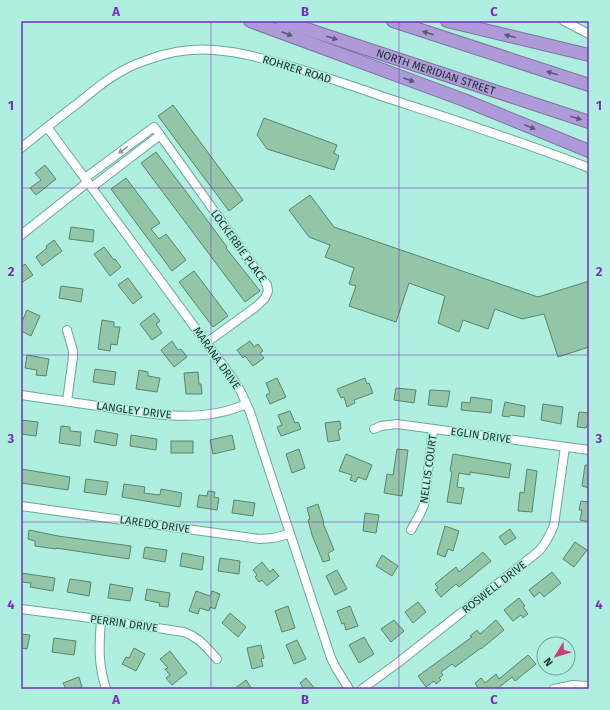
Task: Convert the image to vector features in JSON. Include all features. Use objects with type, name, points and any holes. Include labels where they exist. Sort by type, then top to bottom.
[{"type":"highway","points":[[250,21],[464,100],[589,151]]},
{"type":"highway","name":"NORTH MERIDIAN STREET","points":[[282,21],[589,122]]},
{"type":"highway","points":[[393,21],[589,85]]},
{"type":"highway","points":[[447,21],[589,55]]},
{"type":"street","points":[[564,21],[589,34]]},
{"type":"street","name":"ROHRER ROAD","points":[[21,148],[124,69],[149,59],[186,50],[213,50],[255,56],[304,70],[493,133],[589,168]]},
{"type":"street","name":"MARANA DRIVE","points":[[48,127],[241,392],[250,412],[331,658],[350,689]]},
{"type":"street","name":"LOCKERBIE PLACE","points":[[88,182],[154,127],[268,285],[268,291],[265,298],[257,306],[206,343]]},
{"type":"street","points":[[21,235],[88,182],[160,135]]},
{"type":"street","points":[[67,330],[72,346],[73,357],[67,401]]},
{"type":"street","name":"LANGLEY DRIVE","points":[[21,395],[144,413],[196,416],[210,415],[234,409],[246,404]]},
{"type":"street","name":"EGLIN DRIVE","points":[[374,429],[381,426],[397,424],[589,450]]},
{"type":"street","name":"NELLIS COURT","points":[[411,530],[424,505],[433,429]]},
{"type":"street","name":"ROSWELL DRIVE","points":[[362,689],[399,662],[539,551],[546,543],[554,525],[565,447]]},
{"type":"street","name":"LAREDO DRIVE","points":[[21,506],[260,539],[273,538],[289,534]]},
{"type":"street","name":"PERRIN DRIVE","points":[[21,609],[184,632],[194,636],[203,643],[217,659]]},
{"type":"street","points":[[101,620],[99,656],[106,689]]},
{"type":"street","points":[[554,689],[573,685],[589,686]]},
{"type":"building","points":[[173,105],[243,200],[229,211],[158,116]]},
{"type":"building","points":[[264,118],[337,145],[334,153],[339,156],[334,170],[267,149],[257,135]]},
{"type":"building","points":[[156,152],[227,247],[226,248],[260,291],[245,302],[141,163]]},
{"type":"building","points":[[45,165],[56,179],[36,195],[30,188],[41,180],[35,173]]},
{"type":"building","points":[[126,178],[160,223],[151,229],[159,239],[166,234],[186,260],[172,271],[111,189]]},
{"type":"building","points":[[310,195],[334,227],[538,297],[589,281],[589,347],[558,357],[544,314],[522,319],[495,309],[488,329],[463,320],[459,332],[438,323],[445,296],[409,283],[396,322],[349,306],[356,286],[349,284],[354,268],[325,257],[330,245],[309,237],[289,210]]},
{"type":"building","points":[[71,227],[94,230],[93,242],[69,239]]},
{"type":"building","points":[[54,240],[62,251],[42,266],[36,257]]},
{"type":"building","points":[[104,247],[121,267],[110,276],[94,254]]},
{"type":"building","points":[[25,264],[33,275],[21,283],[21,267]]},
{"type":"building","points":[[194,271],[228,316],[213,327],[179,282]]},
{"type":"building","points":[[128,278],[142,297],[133,304],[118,285]]},
{"type":"building","points":[[61,286],[83,289],[81,302],[59,298]]},
{"type":"building","points":[[27,310],[40,316],[31,336],[21,331],[21,324]]},
{"type":"building","points":[[154,313],[160,321],[156,324],[162,333],[152,340],[140,324]]},
{"type":"building","points":[[102,320],[114,322],[114,327],[120,327],[117,345],[111,344],[110,351],[98,349]]},
{"type":"building","points":[[172,341],[178,350],[181,349],[187,357],[174,367],[161,350]]},
{"type":"building","points":[[250,341],[254,347],[258,344],[263,351],[260,353],[264,358],[253,366],[245,356],[243,358],[237,350]]},
{"type":"building","points":[[27,355],[49,359],[46,376],[36,375],[37,370],[25,368]]},
{"type":"building","points":[[95,369],[116,372],[114,385],[93,382]]},
{"type":"building","points":[[139,370],[148,372],[148,376],[160,378],[157,392],[136,389]]},
{"type":"building","points":[[198,372],[202,394],[186,394],[184,373]]},
{"type":"building","points":[[277,378],[286,397],[270,404],[266,395],[270,393],[266,383]]},
{"type":"building","points":[[365,378],[373,393],[354,400],[355,403],[347,407],[344,397],[341,398],[337,389]]},
{"type":"building","points":[[396,388],[416,390],[414,403],[394,400]]},
{"type":"building","points":[[430,390],[450,391],[447,407],[428,405]]},
{"type":"building","points":[[471,397],[492,400],[491,413],[461,410],[462,402],[470,403]]},
{"type":"building","points":[[505,402],[525,406],[524,417],[510,415],[509,417],[502,416]]},
{"type":"building","points":[[543,404],[563,407],[561,424],[541,420]]},
{"type":"building","points":[[290,411],[295,423],[298,422],[301,429],[281,436],[277,427],[282,425],[278,415]]},
{"type":"building","points":[[579,412],[589,413],[589,425],[587,425],[586,428],[577,427]]},
{"type":"building","points":[[21,420],[38,422],[36,436],[21,434]]},
{"type":"building","points":[[340,421],[341,429],[338,430],[340,440],[328,442],[325,423]]},
{"type":"building","points":[[61,426],[70,427],[70,431],[81,432],[80,446],[59,443]]},
{"type":"building","points":[[96,430],[118,434],[116,446],[94,442]]},
{"type":"building","points":[[131,435],[157,439],[156,450],[130,446]]},
{"type":"building","points":[[232,435],[235,449],[213,454],[210,440]]},
{"type":"building","points":[[171,441],[193,441],[193,453],[171,453]]},
{"type":"building","points":[[299,449],[305,468],[292,473],[286,454]]},
{"type":"building","points":[[397,449],[408,450],[402,496],[384,493],[387,474],[393,475]]},
{"type":"building","points":[[346,454],[372,465],[366,480],[358,477],[356,482],[350,480],[352,475],[339,471]]},
{"type":"building","points":[[453,454],[511,464],[509,478],[470,472],[470,475],[459,473],[457,487],[464,488],[461,504],[447,502],[452,472],[450,471]]},
{"type":"building","points":[[585,465],[589,465],[589,488],[582,486]]},
{"type":"building","points":[[21,469],[70,477],[68,490],[21,483]]},
{"type":"building","points":[[527,469],[537,471],[532,512],[518,511],[520,492],[524,493]]},
{"type":"building","points":[[86,479],[108,482],[106,495],[84,492]]},
{"type":"building","points":[[124,484],[145,487],[144,493],[160,495],[161,489],[182,493],[180,507],[122,497]]},
{"type":"building","points":[[208,491],[215,492],[214,497],[219,498],[217,510],[197,507],[199,495],[207,496]]},
{"type":"building","points":[[234,500],[255,503],[253,516],[232,513]]},
{"type":"building","points":[[581,501],[589,502],[589,522],[580,520],[582,510],[579,510]]},
{"type":"building","points":[[318,504],[323,523],[334,550],[328,553],[330,560],[323,562],[312,535],[308,520],[310,519],[307,508]]},
{"type":"building","points":[[365,513],[379,515],[376,533],[363,531]]},
{"type":"building","points":[[445,526],[459,531],[453,551],[448,549],[445,557],[437,554]]},
{"type":"building","points":[[510,529],[516,538],[505,545],[499,537]]},
{"type":"building","points":[[29,530],[58,536],[131,546],[129,559],[35,546],[35,541],[28,539]]},
{"type":"building","points":[[575,542],[587,550],[574,567],[563,559]]},
{"type":"building","points":[[145,547],[167,550],[165,562],[143,558]]},
{"type":"building","points":[[483,552],[491,561],[459,587],[456,584],[441,597],[435,590],[438,588],[435,584],[456,567],[459,572]]},
{"type":"building","points":[[182,553],[204,557],[202,570],[180,566]]},
{"type":"building","points":[[382,555],[398,566],[392,576],[376,566]]},
{"type":"building","points":[[220,558],[240,561],[239,574],[218,571]]},
{"type":"building","points":[[262,562],[270,572],[273,569],[279,576],[267,586],[262,580],[259,582],[255,577],[257,575],[253,570]]},
{"type":"building","points":[[337,570],[347,589],[335,595],[326,576]]},
{"type":"building","points":[[552,572],[561,583],[544,597],[540,592],[534,597],[529,590]]},
{"type":"building","points":[[21,573],[55,578],[53,591],[30,587],[31,583],[21,582]]},
{"type":"building","points":[[70,579],[91,582],[89,596],[67,592]]},
{"type":"building","points":[[110,584],[133,588],[130,601],[108,598]]},
{"type":"building","points":[[147,589],[170,593],[168,607],[159,606],[160,603],[145,600]]},
{"type":"building","points":[[196,591],[210,596],[212,591],[220,594],[215,609],[210,607],[209,611],[200,608],[198,614],[189,611]]},
{"type":"building","points":[[519,598],[525,606],[523,607],[528,614],[523,618],[521,615],[513,621],[504,610]]},
{"type":"building","points":[[418,602],[426,612],[413,623],[405,612]]},
{"type":"building","points":[[288,606],[295,628],[282,632],[275,611]]},
{"type":"building","points":[[350,606],[358,626],[346,630],[337,611]]},
{"type":"building","points":[[230,613],[246,627],[238,637],[222,623]]},
{"type":"building","points":[[394,620],[404,631],[391,642],[381,629]]},
{"type":"building","points":[[496,620],[504,630],[481,649],[455,667],[452,664],[441,672],[443,675],[439,678],[441,680],[436,684],[434,681],[426,687],[418,676],[472,637],[470,636],[477,630],[480,634]]},
{"type":"building","points":[[21,634],[30,635],[27,649],[21,648]]},
{"type":"building","points":[[364,637],[374,654],[359,663],[349,645]]},
{"type":"building","points":[[54,638],[76,641],[74,655],[52,652]]},
{"type":"building","points":[[297,640],[306,659],[294,664],[286,645]]},
{"type":"building","points":[[261,645],[264,658],[261,659],[263,666],[252,669],[247,648]]},
{"type":"building","points":[[134,648],[145,654],[136,671],[122,664],[126,657],[129,658]]},
{"type":"building","points":[[170,651],[187,673],[172,685],[166,678],[170,675],[165,669],[168,668],[160,659]]},
{"type":"building","points":[[528,655],[536,664],[515,681],[512,677],[497,689],[477,689],[478,688],[475,683],[481,678],[485,683],[496,674],[499,679]]},
{"type":"building","points":[[79,677],[82,687],[77,689],[66,689],[63,683]]},
{"type":"building","points":[[306,678],[315,689],[304,689],[300,683]]},
{"type":"building","points":[[246,680],[252,689],[234,689]]}]
